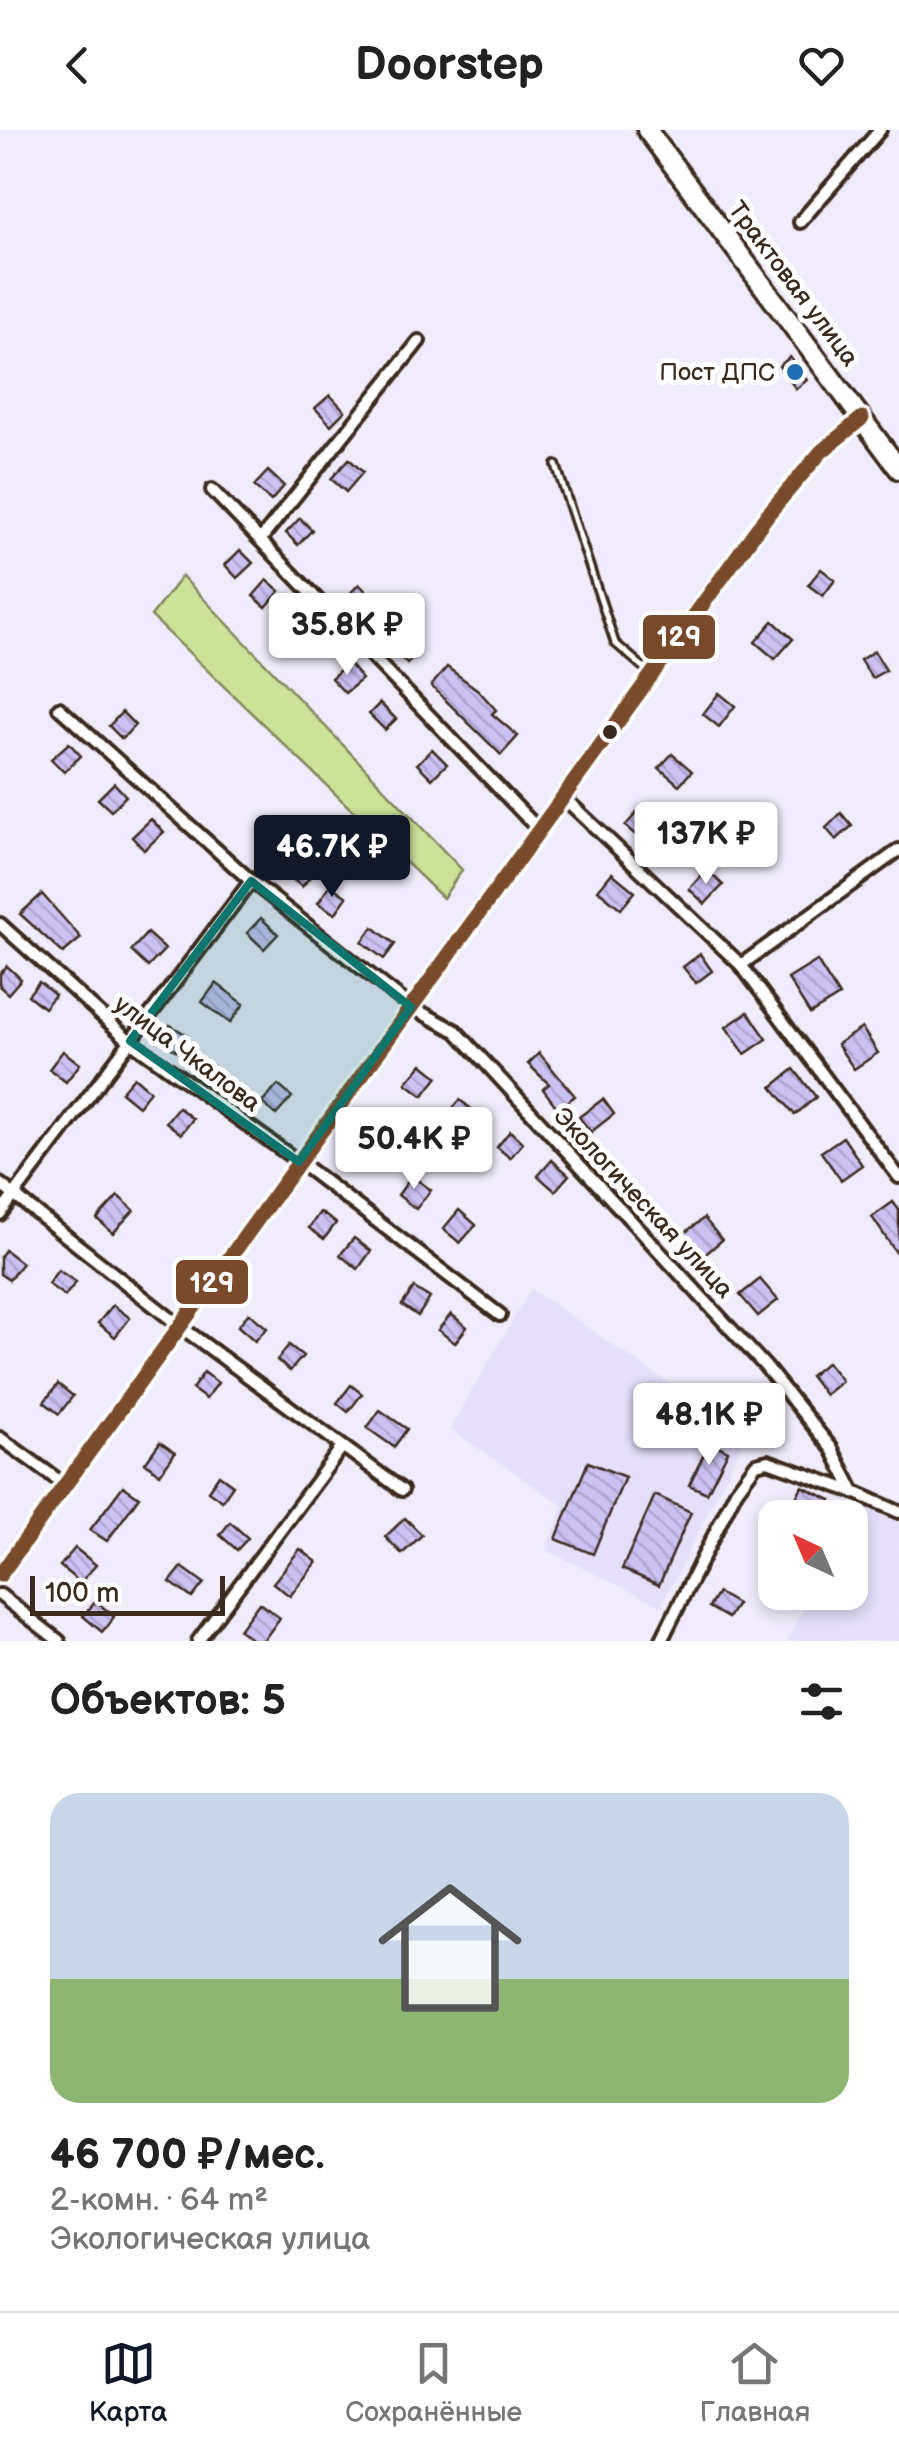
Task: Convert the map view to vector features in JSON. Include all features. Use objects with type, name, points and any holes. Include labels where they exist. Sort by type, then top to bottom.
[{"type":"highway","name":"Трактовая улица","points":[[646,130],[899,469]]},
{"type":"street","points":[[800,222],[879,131]]},
{"type":"street","points":[[261,539],[419,341]]},
{"type":"street","points":[[0,1575],[768,514],[821,452],[862,418]]},
{"type":"street","points":[[212,490],[538,829]]},
{"type":"street","name":"Экологическая улица","points":[[59,708],[251,881],[411,1008],[456,1031],[766,1366],[832,1449],[854,1492]]},
{"type":"street","points":[[562,796],[741,965],[899,1177]]},
{"type":"street","points":[[741,965],[899,850]]},
{"type":"street","points":[[0,1214],[251,881]]},
{"type":"street","name":"улица Чкалова","points":[[0,924],[130,1042],[299,1162],[500,1315]]},
{"type":"street","points":[[0,1184],[181,1328],[402,1490]]},
{"type":"street","points":[[0,1438],[66,1485]]},
{"type":"street","points":[[198,1641],[342,1447]]},
{"type":"street","points":[[661,1641],[736,1490],[756,1464],[768,1461],[899,1512]]},
{"type":"street","points":[[0,1595],[59,1641]]},
{"type":"lane","points":[[556,465],[616,644],[651,674]]},
{"type":"highlighted area","points":[[251,881],[411,1007],[299,1162],[130,1041]]},
{"type":"shaded area","points":[[531,1289],[701,1405],[715,1391],[753,1422],[661,1606],[546,1550],[564,1506],[450,1429]]},
{"type":"shaded area","points":[[868,1508],[899,1523],[899,1641],[787,1641],[803,1610],[868,1610]]},
{"type":"green space","points":[[182,576],[462,870],[443,898],[151,616]]},
{"type":"building","points":[[790,357],[807,380],[796,389],[779,366]]},
{"type":"building","points":[[330,395],[345,411],[331,425],[315,408]]},
{"type":"building","points":[[349,459],[363,472],[346,492],[331,479]]},
{"type":"building","points":[[268,471],[284,486],[271,501],[254,486]]},
{"type":"building","points":[[300,518],[312,530],[298,545],[286,533]]},
{"type":"building","points":[[240,550],[253,563],[237,578],[225,565]]},
{"type":"building","points":[[821,569],[835,580],[823,596],[808,585]]},
{"type":"building","points":[[267,580],[280,591],[266,607],[253,596]]},
{"type":"building","points":[[359,584],[376,602],[362,616],[345,599]]},
{"type":"building","points":[[301,618],[319,634],[306,649],[288,634]]},
{"type":"building","points":[[773,621],[793,639],[775,659],[755,642]]},
{"type":"building","points":[[402,637],[418,653],[407,664],[391,648]]},
{"type":"building","points":[[874,651],[886,670],[872,678],[860,660]]},
{"type":"building","points":[[348,663],[362,679],[345,693],[331,678]]},
{"type":"building","points":[[447,667],[478,690],[496,710],[492,714],[518,736],[501,755],[431,686]]},
{"type":"building","points":[[719,693],[735,706],[719,727],[703,714]]},
{"type":"building","points":[[380,703],[396,719],[385,730],[369,714]]},
{"type":"building","points":[[122,712],[135,725],[122,739],[109,726]]},
{"type":"building","points":[[69,743],[81,756],[64,772],[51,759]]},
{"type":"building","points":[[432,749],[447,764],[432,779],[417,764]]},
{"type":"building","points":[[672,754],[692,771],[679,785],[659,768]]},
{"type":"building","points":[[114,783],[126,796],[111,811],[98,799]]},
{"type":"building","points":[[642,807],[660,823],[644,842],[625,826]]},
{"type":"building","points":[[841,813],[852,826],[836,840],[826,828]]},
{"type":"building","points":[[151,819],[164,832],[144,850],[132,837]]},
{"type":"building","points":[[286,833],[304,848],[298,855],[316,869],[302,887],[290,877],[294,871],[270,852]]},
{"type":"building","points":[[707,870],[723,885],[705,904],[689,889]]},
{"type":"building","points":[[612,873],[635,892],[621,909],[598,890]]},
{"type":"building","points":[[330,885],[347,897],[335,914],[318,903]]},
{"type":"building","points":[[42,894],[81,938],[63,953],[20,914]]},
{"type":"building","points":[[261,918],[278,934],[264,949],[247,933]]},
{"type":"building","points":[[373,927],[395,944],[384,959],[362,942]]},
{"type":"building","points":[[147,933],[165,949],[148,967],[131,951]]},
{"type":"building","points":[[700,954],[712,971],[696,983],[683,967]]},
{"type":"building","points":[[817,961],[839,996],[810,1014],[788,979]]},
{"type":"building","points":[[7,966],[21,979],[8,994],[0,987],[0,974]]},
{"type":"building","points":[[39,982],[55,995],[44,1008],[28,995]]},
{"type":"building","points":[[216,983],[244,1004],[230,1023],[202,1002]]},
{"type":"building","points":[[748,1012],[767,1039],[745,1054],[726,1027]]},
{"type":"building","points":[[170,1025],[187,1035],[177,1051],[160,1041]]},
{"type":"building","points":[[862,1028],[878,1053],[854,1069],[837,1044]]},
{"type":"building","points":[[63,1051],[80,1064],[66,1082],[49,1069]]},
{"type":"building","points":[[539,1053],[575,1096],[558,1109],[543,1089],[549,1084],[528,1064]]},
{"type":"building","points":[[422,1064],[438,1077],[423,1096],[406,1083]]},
{"type":"building","points":[[794,1069],[816,1097],[795,1115],[772,1087]]},
{"type":"building","points":[[134,1077],[150,1091],[138,1106],[121,1092]]},
{"type":"building","points":[[278,1085],[292,1097],[276,1115],[262,1103]]},
{"type":"building","points":[[603,1099],[614,1114],[591,1132],[579,1117]]},
{"type":"building","points":[[460,1100],[475,1112],[462,1128],[447,1115]]},
{"type":"building","points":[[178,1107],[193,1119],[181,1134],[166,1122]]},
{"type":"building","points":[[510,1131],[523,1143],[510,1158],[497,1147]]},
{"type":"building","points":[[843,1137],[862,1165],[841,1180],[821,1152]]},
{"type":"building","points":[[552,1160],[569,1175],[555,1191],[538,1176]]},
{"type":"building","points":[[412,1176],[431,1190],[416,1209],[398,1195]]},
{"type":"building","points":[[118,1196],[134,1210],[113,1233],[97,1219]]},
{"type":"building","points":[[893,1202],[899,1210],[899,1257],[872,1217]]},
{"type":"building","points":[[459,1210],[476,1225],[460,1243],[443,1229]]},
{"type":"building","points":[[320,1212],[336,1223],[324,1239],[309,1228]]},
{"type":"building","points":[[704,1218],[722,1240],[701,1258],[682,1235]]},
{"type":"building","points":[[354,1238],[371,1251],[358,1269],[340,1255]]},
{"type":"building","points":[[5,1250],[22,1263],[9,1280],[0,1274],[0,1257]]},
{"type":"building","points":[[58,1270],[76,1282],[65,1296],[48,1284]]},
{"type":"building","points":[[760,1279],[778,1300],[758,1316],[740,1295]]},
{"type":"building","points":[[414,1288],[430,1298],[418,1316],[402,1305]]},
{"type":"building","points":[[113,1305],[130,1318],[115,1337],[98,1323]]},
{"type":"building","points":[[249,1313],[267,1328],[255,1341],[238,1326]]},
{"type":"building","points":[[451,1314],[467,1327],[455,1343],[438,1330]]},
{"type":"building","points":[[289,1345],[303,1356],[290,1371],[277,1360]]},
{"type":"building","points":[[827,1362],[842,1381],[825,1395],[810,1376]]},
{"type":"building","points":[[204,1372],[218,1383],[206,1399],[192,1389]]},
{"type":"building","points":[[58,1384],[73,1396],[59,1414],[44,1402]]},
{"type":"building","points":[[351,1385],[362,1394],[348,1412],[337,1403]]},
{"type":"building","points":[[380,1410],[407,1429],[394,1447],[367,1428]]},
{"type":"building","points":[[160,1442],[175,1453],[160,1474],[145,1463]]},
{"type":"building","points":[[710,1442],[728,1451],[707,1493],[689,1485]]},
{"type":"building","points":[[588,1462],[625,1477],[593,1554],[556,1539]]},
{"type":"building","points":[[219,1475],[233,1485],[222,1501],[208,1491]]},
{"type":"building","points":[[123,1486],[139,1497],[107,1541],[90,1530]]},
{"type":"building","points":[[802,1486],[831,1500],[795,1500]]},
{"type":"building","points":[[655,1495],[691,1512],[659,1585],[622,1569]]},
{"type":"building","points":[[405,1518],[422,1535],[402,1554],[385,1537]]},
{"type":"building","points":[[230,1522],[248,1538],[237,1550],[220,1535]]},
{"type":"building","points":[[75,1548],[96,1565],[80,1583],[60,1566]]},
{"type":"building","points":[[300,1549],[317,1562],[290,1596],[273,1583]]},
{"type":"building","points":[[182,1567],[204,1583],[192,1598],[170,1582]]},
{"type":"building","points":[[718,1593],[737,1604],[728,1618],[709,1607]]},
{"type":"building","points":[[96,1601],[114,1617],[102,1632],[83,1616]]},
{"type":"building","points":[[259,1603],[280,1618],[263,1641],[254,1641],[239,1630]]},
{"type":"transit line","name":"129","points":[[0,1575],[768,514],[821,452],[862,418]]},
{"type":"place","name":"Пост ДПС","points":[[795,372]]}]
